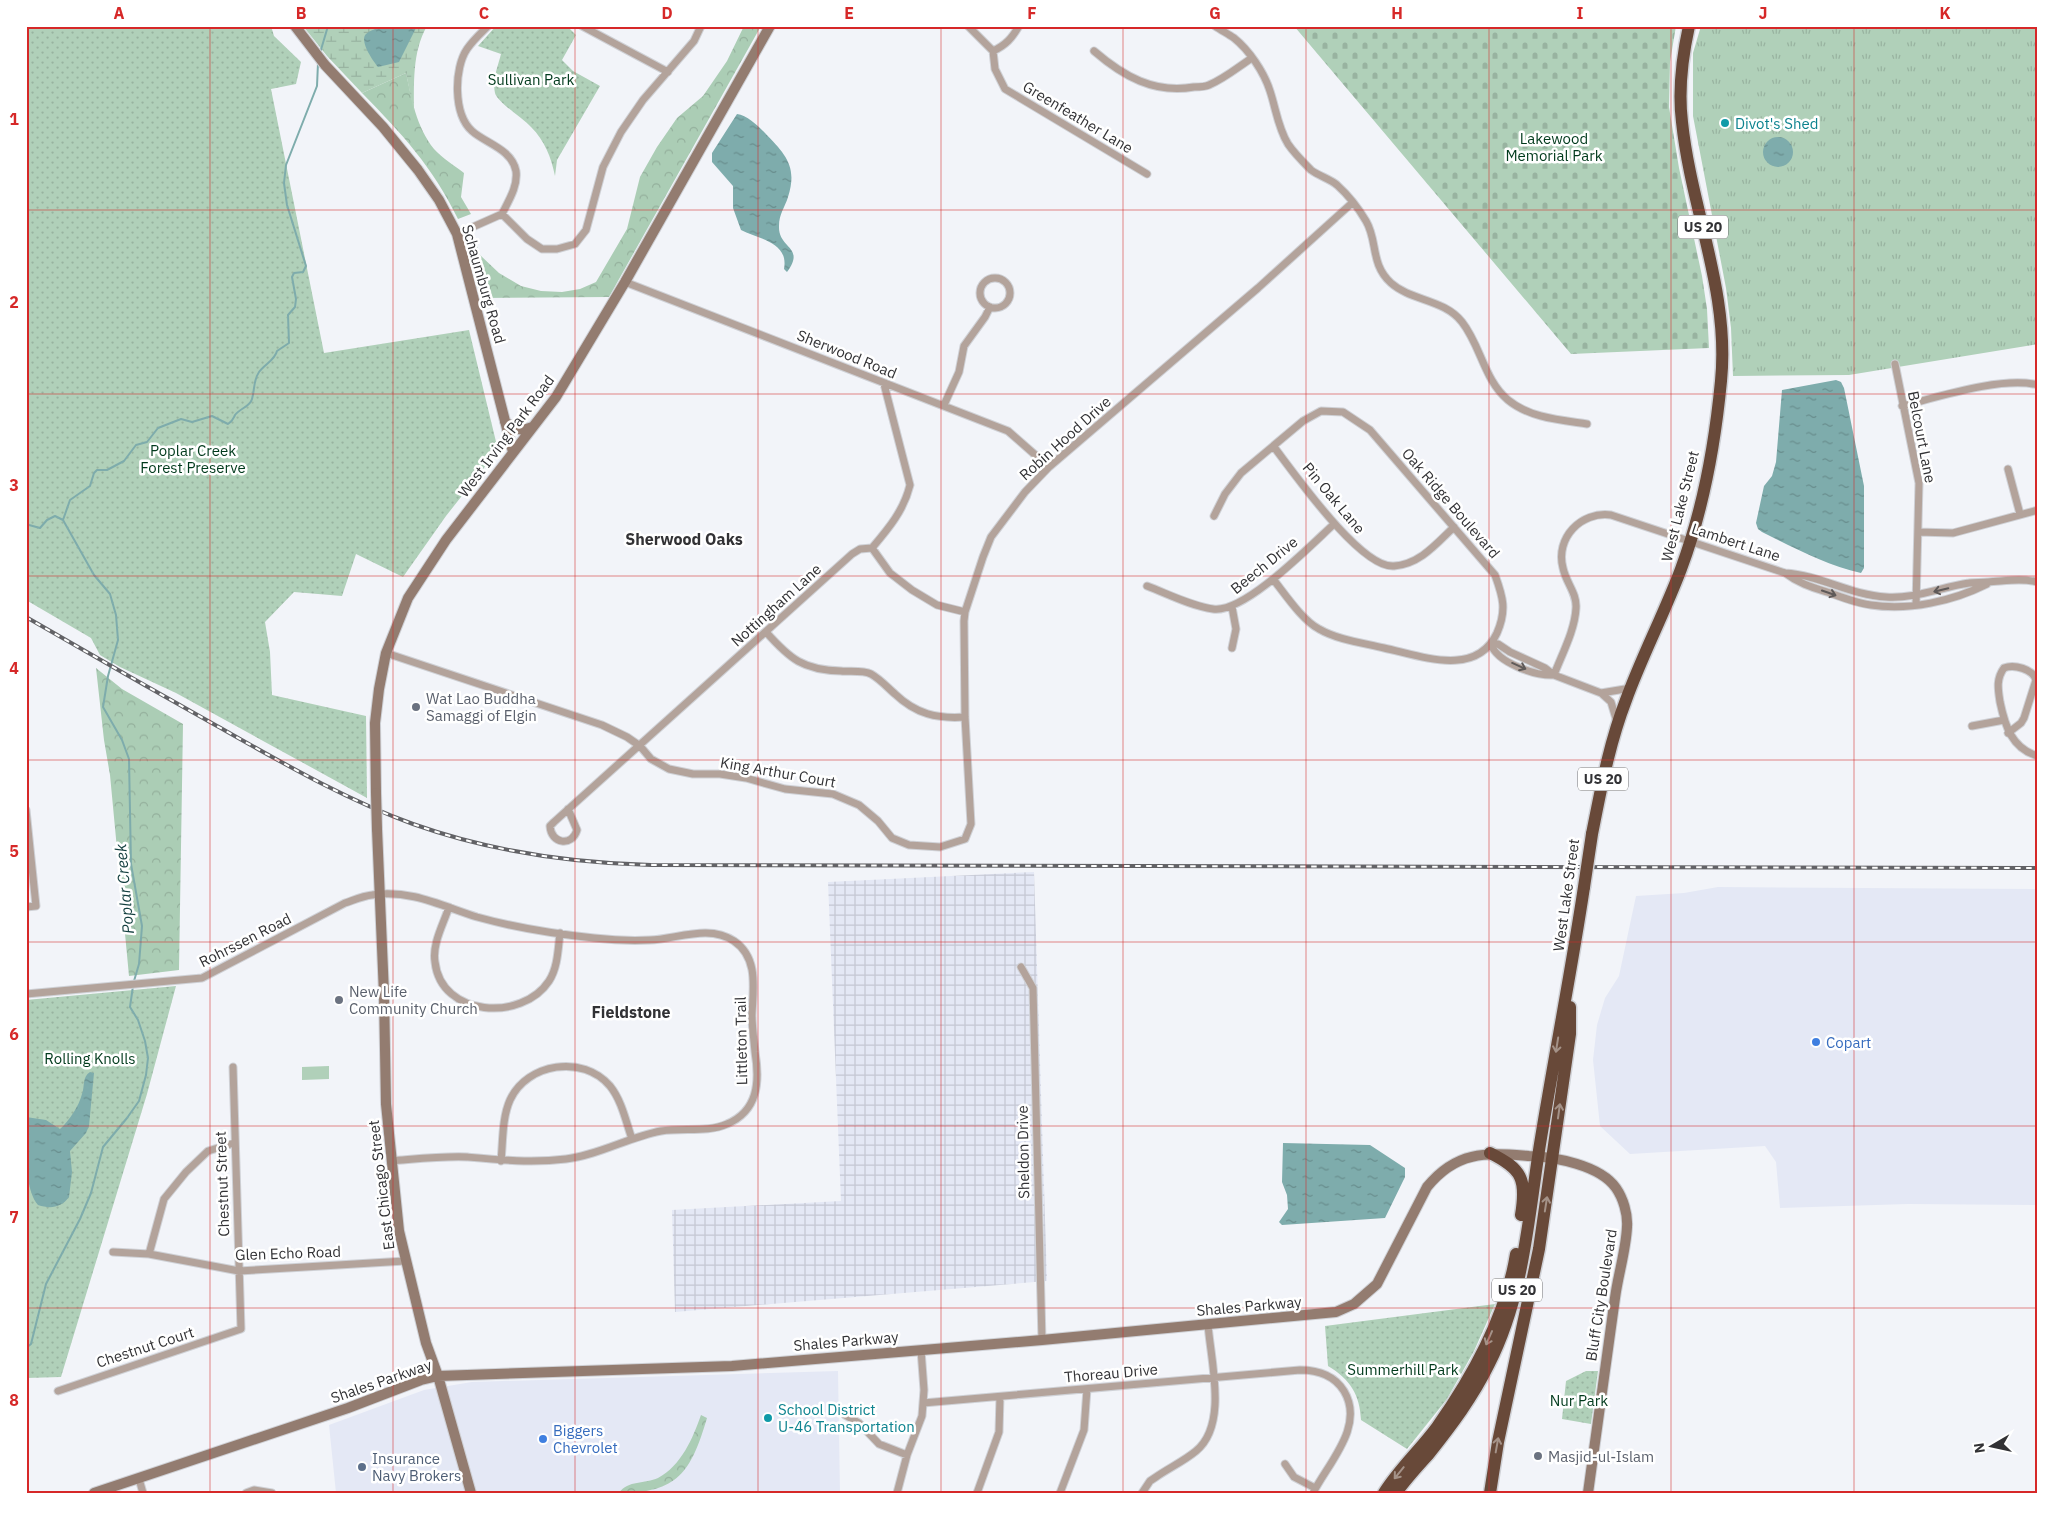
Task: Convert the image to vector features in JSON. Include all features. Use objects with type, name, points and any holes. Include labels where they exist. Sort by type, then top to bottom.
[{"type":"highway","name":"West Lake Street","points":[[1538,1156],[1558,1033],[1570,983],[1592,834],[1605,767],[1631,688],[1681,569],[1690,542],[1703,492],[1715,428],[1721,370],[1719,308],[1713,267],[1690,170],[1682,124],[1683,56],[1689,26]]},
{"type":"highway","name":"West Lake Street","points":[[1553,1159],[1570,1034],[1570,983]]},
{"type":"highway","points":[[1384,1493],[1436,1428],[1458,1396],[1483,1351],[1503,1306],[1514,1264],[1524,1200],[1522,1182],[1517,1170],[1508,1162],[1490,1153]]},
{"type":"highway","name":"US 20","points":[[1396,1493],[1470,1400],[1490,1364],[1511,1313],[1520,1282],[1538,1156]]},
{"type":"highway","name":"US 20","points":[[1490,1493],[1498,1442],[1532,1286],[1553,1159]]},
{"type":"main road","name":"Schaumburg Road","points":[[295,26],[319,58],[383,127],[418,170],[439,200],[457,234],[513,452]]},
{"type":"main road","name":"West Irving Park Road","points":[[380,894],[376,829],[375,723],[386,653],[408,598],[446,540],[556,397],[625,282],[770,26]]},
{"type":"main road","points":[[505,422],[516,430],[523,430],[533,426]]},
{"type":"main road","name":"East Chicago Street","points":[[380,894],[386,1104],[399,1231],[426,1344],[438,1376],[471,1493]]},
{"type":"main road","name":"Shales Parkway","points":[[94,1493],[348,1408],[421,1380],[438,1376],[732,1366],[1042,1340],[1336,1312],[1354,1304],[1370,1292],[1383,1274],[1421,1198],[1433,1180],[1450,1165],[1458,1160],[1480,1154],[1538,1156]]},
{"type":"main road","name":"Bluff City Boulevard","points":[[1538,1156],[1586,1167],[1609,1180],[1621,1196],[1627,1226],[1588,1493]]},
{"type":"street","points":[[457,234],[502,214],[516,185],[516,169],[504,151],[470,130],[461,116],[457,102],[463,58],[467,49],[488,26]]},
{"type":"street","points":[[582,26],[668,72]]},
{"type":"street","points":[[502,214],[527,239],[542,249],[558,249],[575,244],[586,230],[603,167],[621,132],[643,100],[694,41],[701,26]]},
{"type":"street","points":[[968,26],[993,51],[1004,46],[1013,37],[1019,26]]},
{"type":"street","points":[[1215,26],[1235,39],[1257,65],[1270,90],[1277,119],[1288,144],[1311,170],[1336,185],[1366,221],[1376,261],[1383,275],[1392,284],[1406,292],[1448,309],[1462,321],[1476,343],[1483,364],[1508,400],[1533,414],[1587,424]]},
{"type":"street","name":"Greenfeather Lane","points":[[993,51],[995,68],[1005,90],[1147,174]]},
{"type":"street","points":[[1094,51],[1114,68],[1136,80],[1161,88],[1185,89],[1209,85],[1252,58]]},
{"type":"street","name":"Robin Hood Drive","points":[[964,839],[971,824],[965,717],[963,639],[965,612],[991,537],[1025,492],[1048,468],[1258,288],[1352,203]]},
{"type":"street","points":[[998,278],[1007,284],[1010,289],[1009,299],[1002,307],[990,307],[982,301],[980,291],[988,280],[998,278]]},
{"type":"street","name":"Sherwood Road","points":[[625,282],[1008,431],[1048,468]]},
{"type":"street","points":[[944,405],[959,372],[964,346],[986,317],[990,307]]},
{"type":"street","name":"Belcourt Lane","points":[[1895,364],[1919,483],[1918,595],[1916,605]]},
{"type":"street","points":[[1902,406],[1988,387],[2022,382],[2038,385]]},
{"type":"street","points":[[884,384],[910,485],[907,500],[898,515],[872,548],[890,572],[912,590],[937,605],[965,612]]},
{"type":"street","name":"Oak Ridge Boulevard","points":[[1214,516],[1225,494],[1241,473],[1303,421],[1321,411],[1343,412],[1370,430],[1495,575],[1503,595],[1504,612],[1491,644]]},
{"type":"street","name":"Pin Oak Lane","points":[[1274,447],[1334,524],[1365,554],[1392,566],[1419,559],[1454,527]]},
{"type":"street","points":[[2008,469],[2020,514]]},
{"type":"street","points":[[1918,532],[1953,533],[2038,510]]},
{"type":"street","name":"Lambert Lane","points":[[1554,675],[1576,613],[1575,596],[1563,569],[1561,553],[1567,536],[1578,522],[1594,515],[1611,515],[1785,573],[1800,574],[1871,596],[1887,598],[1918,595],[1969,583],[2015,579],[2038,582]]},
{"type":"street","name":"Beech Drive","points":[[1147,586],[1215,610],[1232,607],[1272,579],[1334,524]]},
{"type":"street","name":"Nottingham Lane","points":[[568,809],[577,830],[575,836],[570,840],[559,841],[550,833],[550,826],[568,809],[852,554],[860,549],[872,548]]},
{"type":"street","name":"Lambert Lane","points":[[1785,573],[1797,582],[1858,602],[1885,607],[1916,605],[1972,591],[1989,582]]},
{"type":"street","points":[[1272,579],[1309,622],[1333,636],[1450,661],[1476,656],[1491,644],[1498,644],[1510,652],[1545,668],[1554,675],[1601,693],[1611,702],[1617,726]]},
{"type":"street","points":[[1232,607],[1236,629],[1232,648]]},
{"type":"street","points":[[766,632],[786,654],[808,667],[870,674],[904,703],[917,711],[938,717],[965,717]]},
{"type":"street","name":"King Arthur Court","points":[[386,653],[602,725],[628,737],[640,746],[651,759],[669,769],[693,774],[746,778],[785,789],[832,794],[859,805],[892,838],[909,845],[940,847],[964,839]]},
{"type":"street","points":[[2008,733],[2021,723],[2024,718],[2036,680],[2030,672],[2010,666],[2002,671],[1998,685],[2008,733],[2020,747],[2038,756]]},
{"type":"street","points":[[1601,693],[1631,688]]},
{"type":"street","points":[[1972,726],[2004,720]]},
{"type":"street","points":[[26,810],[36,906],[26,907]]},
{"type":"street","name":"Littleton Trail","points":[[380,894],[419,897],[494,921],[592,938],[636,940],[712,933],[735,942],[751,964],[754,985],[752,1024],[758,1075],[756,1091],[750,1106],[738,1118],[717,1127],[669,1130],[632,1139],[594,1153],[570,1159],[501,1161],[442,1157],[391,1161]]},
{"type":"street","name":"Rohrssen Road","points":[[26,994],[202,978],[345,903],[369,895],[380,894]]},
{"type":"street","points":[[449,907],[436,944],[435,964],[439,976],[451,994],[475,1006],[494,1008],[514,1006],[524,1002],[542,989],[554,970],[560,933]]},
{"type":"street","name":"Sheldon Drive","points":[[1021,966],[1033,988],[1042,1340]]},
{"type":"street","name":"Chestnut Street","points":[[233,1067],[241,1329]]},
{"type":"street","points":[[501,1161],[506,1116],[510,1101],[522,1083],[536,1073],[557,1067],[574,1067],[583,1070],[602,1079],[610,1086],[621,1106],[632,1139]]},
{"type":"street","points":[[149,1254],[164,1198],[186,1172],[208,1152],[234,1143]]},
{"type":"street","name":"Glen Echo Road","points":[[113,1252],[149,1254],[240,1271],[405,1261]]},
{"type":"street","points":[[1142,1493],[1150,1481],[1196,1451],[1208,1436],[1216,1411],[1208,1324]]},
{"type":"street","name":"Chestnut Court","points":[[58,1390],[241,1329]]},
{"type":"street","points":[[897,1493],[907,1456],[918,1428],[923,1403],[921,1350]]},
{"type":"street","name":"Thoreau Drive","points":[[923,1403],[1300,1370],[1319,1372],[1335,1380],[1346,1395],[1351,1412],[1348,1431],[1314,1490]]},
{"type":"street","points":[[1060,1493],[1084,1430],[1087,1389]]},
{"type":"street","points":[[977,1493],[999,1432],[1000,1397]]},
{"type":"street","points":[[845,1415],[858,1423],[879,1444],[907,1456]]},
{"type":"street","points":[[1285,1464],[1294,1477],[1314,1490]]},
{"type":"street","points":[[139,1479],[143,1493]]},
{"type":"street","points":[[246,1493],[254,1490],[272,1493]]},
{"type":"shaded area","points":[[1034,872],[1047,1281],[675,1312],[672,1210],[841,1201],[828,882]]},
{"type":"shaded area","name":"Copart","points":[[1718,887],[2038,889],[2038,1205],[1908,1204],[1780,1208],[1776,1162],[1765,1146],[1630,1154],[1600,1126],[1593,1060],[1597,1025],[1605,998],[1619,976],[1636,896],[1684,893]]},
{"type":"shaded area","points":[[838,1371],[840,1493],[336,1493],[329,1425],[424,1390],[472,1382]]},
{"type":"green space","name":"Poplar Creek Forest Preserve","points":[[26,26],[271,26],[274,36],[301,62],[296,84],[271,89],[324,353],[469,330],[498,450],[446,516],[403,577],[356,554],[342,596],[294,592],[265,622],[270,652],[272,695],[366,716],[367,798],[176,693],[120,667],[100,655],[91,638],[26,600]]},
{"type":"green space","points":[[303,26],[427,26],[416,57],[414,113],[406,73],[362,93],[327,56]]},
{"type":"green space","name":"Sullivan Park","points":[[496,26],[567,26],[576,35],[562,60],[573,71],[600,86],[557,160],[555,176],[544,144],[536,132],[500,101],[495,93],[495,78],[501,54],[478,46]]},
{"type":"green space","points":[[744,26],[761,26],[609,297],[481,298],[467,243],[475,239],[480,255],[499,273],[521,286],[541,291],[562,292],[580,289],[596,282],[627,229],[640,177],[657,147],[677,118],[703,96],[727,61]]},
{"type":"green space","name":"Lakewood Memorial Park","points":[[1294,26],[1676,26],[1670,62],[1669,107],[1679,168],[1702,276],[1707,309],[1709,348],[1571,354]]},
{"type":"green space","points":[[1701,26],[2038,26],[2038,344],[1849,375],[1733,376],[1731,328],[1726,288],[1693,116],[1693,53]]},
{"type":"green space","points":[[406,73],[419,122],[428,140],[437,152],[464,173],[461,197],[471,214],[458,219],[438,183],[416,152],[362,93]]},
{"type":"green space","points":[[96,668],[122,689],[183,724],[179,970],[129,976],[110,775]]},
{"type":"green space","name":"Rolling Knolls","points":[[176,986],[147,1094],[61,1377],[26,1378],[26,1000]]},
{"type":"green space","points":[[329,1066],[329,1079],[302,1080],[302,1067]]},
{"type":"green space","name":"Summerhill Park","points":[[1495,1304],[1474,1351],[1447,1399],[1407,1449],[1361,1420],[1359,1403],[1352,1388],[1342,1376],[1328,1366],[1325,1326]]},
{"type":"green space","name":"Nur Park","points":[[1586,1371],[1598,1371],[1591,1424],[1562,1419],[1566,1381]]},
{"type":"green space","points":[[701,1415],[707,1418],[701,1437],[688,1465],[679,1476],[669,1484],[655,1489],[619,1493],[627,1486],[653,1480],[666,1473],[685,1451]]},
{"type":"water","points":[[381,26],[417,26],[399,62],[378,67],[365,46],[364,37]]},
{"type":"water","points":[[737,114],[756,124],[784,154],[788,161],[791,186],[779,226],[782,239],[793,252],[794,257],[787,272],[784,269],[782,253],[777,247],[764,239],[741,230],[733,208],[733,186],[712,162],[712,153]]},
{"type":"water","points":[[1778,137],[1788,142],[1793,152],[1788,162],[1778,167],[1768,162],[1763,152],[1768,142]]},
{"type":"water","points":[[1836,380],[1841,382],[1844,388],[1864,486],[1864,568],[1861,573],[1823,561],[1798,550],[1762,532],[1758,529],[1756,523],[1764,486],[1772,476],[1776,462],[1782,390]]},
{"type":"water","points":[[90,1072],[94,1073],[89,1126],[86,1133],[70,1151],[72,1172],[69,1197],[66,1201],[55,1207],[38,1205],[33,1197],[28,1175],[26,1117],[46,1120],[60,1129],[70,1118],[81,1099],[85,1079]]},
{"type":"water","points":[[1283,1143],[1370,1145],[1405,1168],[1405,1177],[1385,1218],[1282,1225],[1279,1222],[1288,1209],[1287,1195],[1282,1182]]},
{"type":"waterway","points":[[320,53],[328,26]]},
{"type":"waterway","points":[[63,520],[70,500],[90,486],[94,473],[97,470],[107,470],[124,461],[136,445],[147,442],[158,428],[181,419],[192,422],[212,416],[228,424],[230,423],[235,415],[251,402],[259,372],[274,357],[277,351],[289,343],[288,315],[295,307],[296,299],[292,277],[294,273],[303,272],[306,266],[287,205],[284,183],[286,165],[317,86],[318,63]]},
{"type":"waterway","name":"Poplar Creek","points":[[26,522],[29,525],[40,528],[47,520],[55,516],[63,520],[94,575],[110,594],[116,615],[118,640],[108,676],[103,707],[122,740],[129,759],[131,864],[142,926],[139,964],[134,981]]},
{"type":"waterway","name":"Poplar Creek","points":[[26,1348],[31,1344],[46,1284],[80,1219],[91,1193],[103,1147],[139,1101],[146,1075],[148,1058],[138,1020],[130,1007],[133,986]]},
{"type":"railway","points":[[26,617],[265,753],[313,779],[387,814],[471,842],[530,854],[590,862],[651,865],[2038,868]]},
{"type":"place","name":"Divot's Shed","points":[[1725,123]]},
{"type":"place","name":"Wat Lao Buddha Samaggi of Elgin","points":[[416,707]]},
{"type":"place","name":"New Life Community Church","points":[[339,1000]]},
{"type":"place","name":"Copart","points":[[1816,1042]]},
{"type":"place","name":"School District U-46 Transportation","points":[[768,1418]]},
{"type":"place","name":"Biggers Chevrolet","points":[[543,1439]]},
{"type":"place","name":"Masjid-ul-Islam","points":[[1538,1456]]},
{"type":"place","name":"Insurance Navy Brokers","points":[[362,1467]]},
{"type":"district","name":"Sherwood Oaks","points":[[684,539]]},
{"type":"district","name":"Fieldstone","points":[[631,1012]]}]
